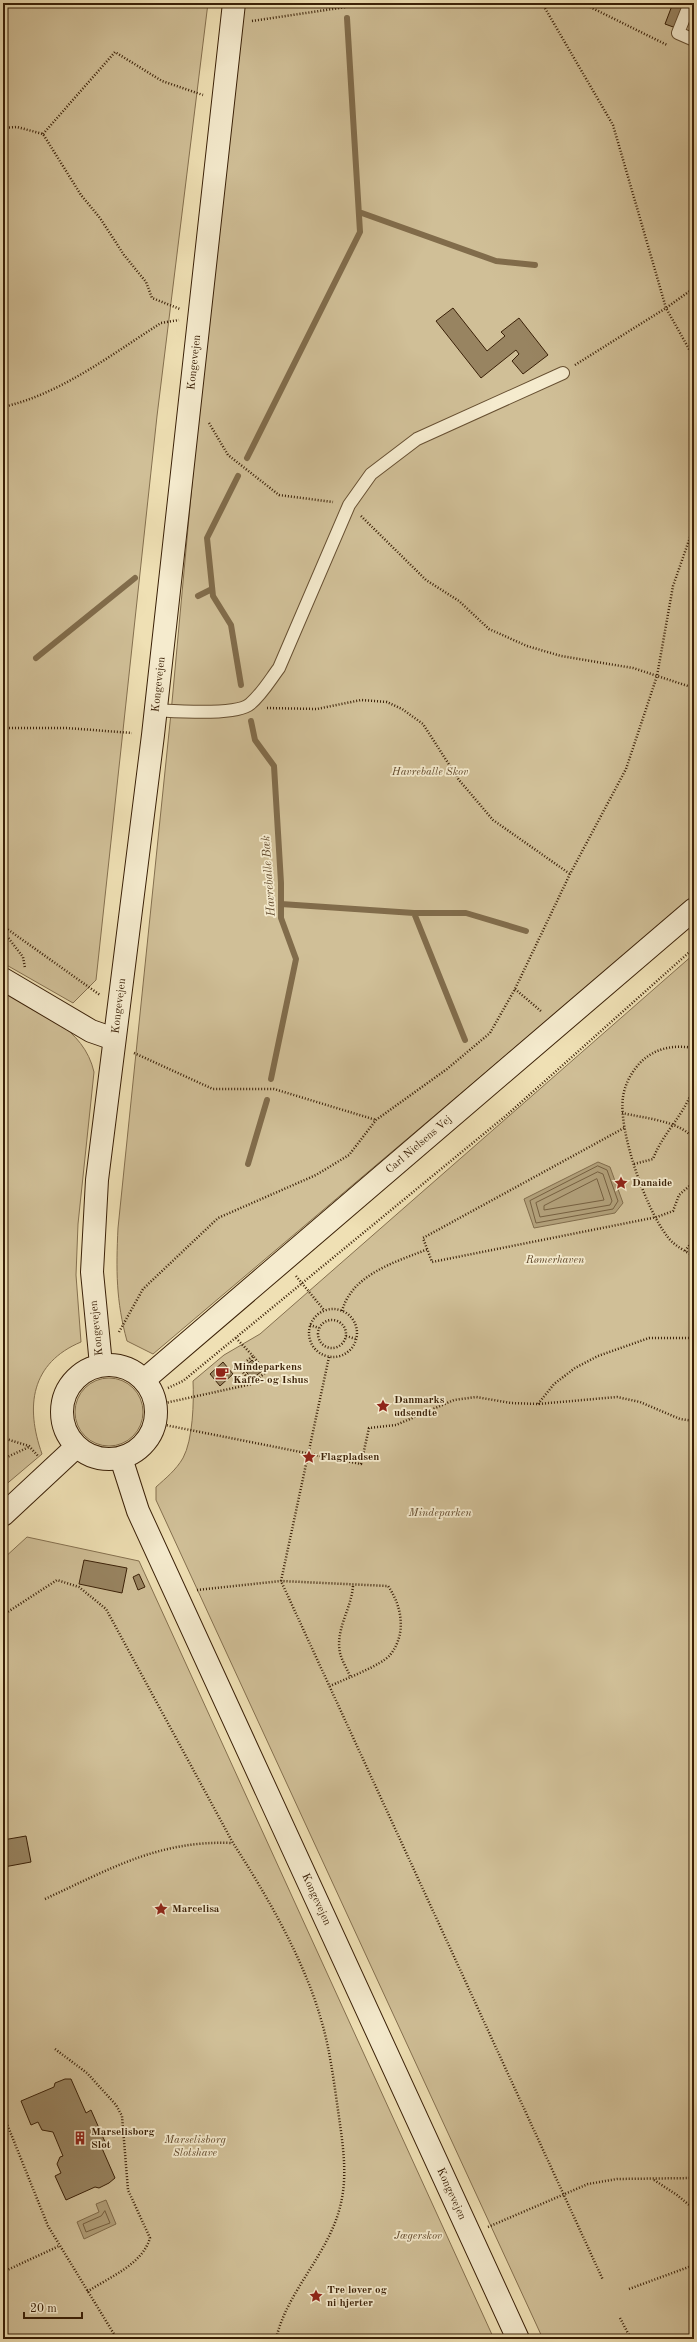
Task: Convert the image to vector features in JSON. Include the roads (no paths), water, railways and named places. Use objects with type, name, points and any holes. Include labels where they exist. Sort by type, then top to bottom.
[{"type":"street","name":"Kongevejen","points":[[101,1365],[92,1272],[94,1224],[117,1008],[153,735],[233,14]]},
{"type":"street","name":"Carl Nielsens Vej","points":[[152,1401],[556,1027],[694,909]]},
{"type":"street","points":[[3,979],[91,1031],[114,1039]]},
{"type":"street","points":[[101,1365],[124,1366],[152,1401],[150,1435],[143,1445],[121,1458],[106,1459],[92,1456],[76,1447],[68,1436],[63,1424],[61,1411],[63,1398],[69,1386],[77,1376],[88,1368],[101,1365]]},
{"type":"street","points":[[3,1515],[76,1447]]},
{"type":"street","name":"Kongevejen","points":[[121,1458],[138,1511],[518,2339]]},
{"type":"lane","points":[[690,3],[678,33],[694,40]]},
{"type":"lane","points":[[155,710],[221,712],[249,705],[262,692],[279,668],[349,505],[371,474],[417,439],[562,373]]},
{"type":"water","points":[[598,1162],[610,1167],[623,1203],[615,1213],[534,1228],[524,1199]]},
{"type":"water","points":[[106,2200],[116,2224],[84,2239],[77,2222],[99,2212],[96,2204]]},
{"type":"waterway","points":[[247,458],[360,232],[347,18]]},
{"type":"waterway","points":[[359,212],[496,261],[535,265]]},
{"type":"waterway","points":[[238,476],[207,538],[213,596],[231,625],[241,685]]},
{"type":"waterway","points":[[36,658],[135,578]]},
{"type":"waterway","points":[[198,596],[212,589]]},
{"type":"waterway","name":"Havreballe Bæk","points":[[251,721],[255,740],[274,766],[281,883],[281,918],[296,959],[271,1079]]},
{"type":"waterway","points":[[281,904],[414,913],[465,1040]]},
{"type":"waterway","points":[[414,913],[466,913],[526,931]]},
{"type":"waterway","name":"Havreballe Bæk","points":[[248,1164],[267,1100]]},
{"type":"place","name":"Danaide","points":[[621,1183]]},
{"type":"place","name":"Mindeparkens Kaffe- og Ishus","points":[[222,1373]]},
{"type":"place","name":"Danmarks udsendte","points":[[383,1406]]},
{"type":"place","name":"Flagpladsen","points":[[309,1457]]},
{"type":"place","name":"Marcelisa","points":[[161,1909]]},
{"type":"place","name":"Marselisborg Slot","points":[[80,2138]]},
{"type":"place","name":"Tre løver og ni hjerter","points":[[316,2296]]},
{"type":"park label","name":"Havreballe Skov","points":[[430,772]]},
{"type":"park label","name":"Rømerhaven","points":[[555,1260]]},
{"type":"park label","name":"Mindeparken","points":[[440,1513]]},
{"type":"park label","name":"Marselisborg Slotshave","points":[[195,2146]]},
{"type":"park label","name":"Jægerskov","points":[[418,2236]]}]
